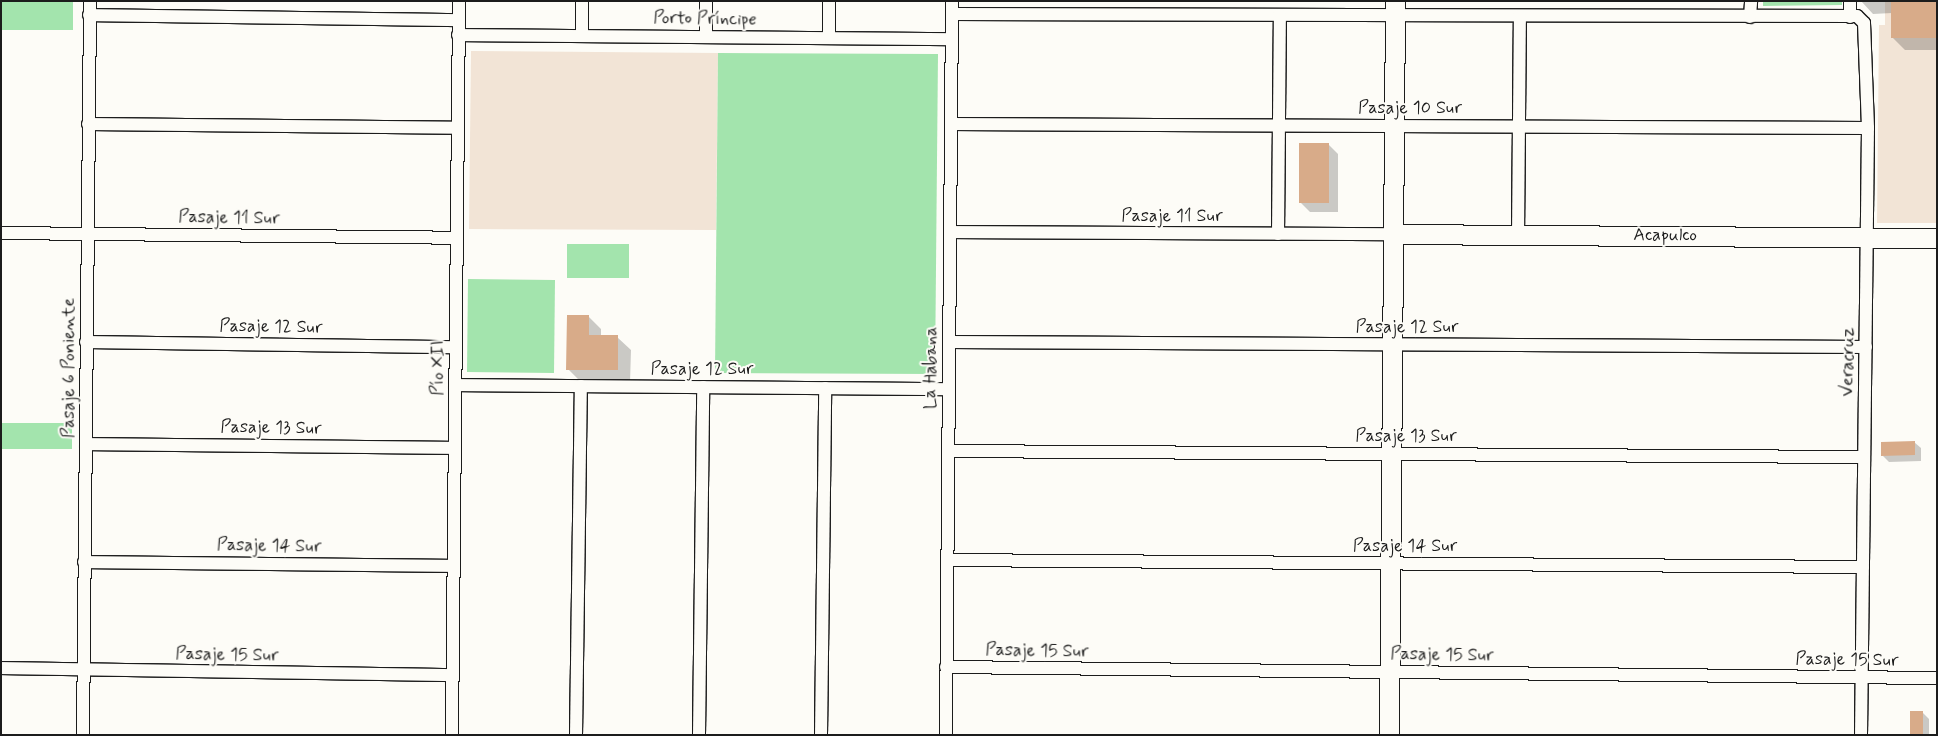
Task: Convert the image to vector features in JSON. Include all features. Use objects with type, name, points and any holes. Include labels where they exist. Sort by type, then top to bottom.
[{"type":"main road","points":[[1388,735],[1395,8]]},
{"type":"main road","name":"Acapulco","points":[[1393,234],[1937,238]]},
{"type":"street","name":"Pasaje 6 Poniente","points":[[83,735],[90,1]]},
{"type":"street","name":"Pío XII","points":[[452,735],[459,1]]},
{"type":"street","points":[[582,1],[582,36]]},
{"type":"street","points":[[706,1],[706,37]]},
{"type":"street","points":[[829,1],[829,38]]},
{"type":"street","points":[[1750,17],[1751,1]]},
{"type":"street","points":[[952,8],[1280,15],[1395,8],[1520,16],[1850,17],[1850,1]]},
{"type":"street","name":"La Habana","points":[[946,735],[952,8]]},
{"type":"street","points":[[89,15],[459,20]]},
{"type":"street","points":[[1278,234],[1280,15]]},
{"type":"street","points":[[1518,235],[1520,16]]},
{"type":"street","name":"Veracruz","points":[[1850,17],[1858,16],[1864,23],[1868,128],[1861,735]]},
{"type":"street","name":"Porto Príncipe","points":[[458,35],[952,39]]},
{"type":"street","points":[[88,124],[458,128]]},
{"type":"street","name":"Pasaje 10 Sur","points":[[951,124],[1868,128]]},
{"type":"street","name":"Pasaje 11 Sur","points":[[950,232],[1393,234]]},
{"type":"street","name":"Pasaje 11 Sur","points":[[1,233],[457,238]]},
{"type":"street","name":"Pasaje 12 Sur","points":[[86,342],[456,347]]},
{"type":"street","name":"Pasaje 12 Sur","points":[[949,342],[1866,347]]},
{"type":"street","name":"Pasaje 12 Sur","points":[[455,385],[949,389]]},
{"type":"street","points":[[576,735],[581,386]]},
{"type":"street","points":[[699,735],[704,387]]},
{"type":"street","points":[[821,735],[825,388]]},
{"type":"street","name":"Pasaje 13 Sur","points":[[86,444],[455,448]]},
{"type":"street","name":"Pasaje 13 Sur","points":[[948,451],[1864,457]]},
{"type":"street","name":"Pasaje 14 Sur","points":[[947,560],[1863,567]]},
{"type":"street","name":"Pasaje 14 Sur","points":[[84,562],[454,566]]},
{"type":"street","name":"Pasaje 15 Sur","points":[[946,667],[1937,678]]},
{"type":"street","name":"Pasaje 15 Sur","points":[[1,668],[453,675]]},
{"type":"shaded area","points":[[1885,1],[1937,1],[1937,223],[1877,223],[1879,25],[1885,25]]},
{"type":"shaded area","points":[[471,51],[718,53],[716,230],[469,229]]},
{"type":"green space","points":[[1,1],[73,1],[73,30],[1,30]]},
{"type":"green space","points":[[1763,1],[1842,1],[1842,5],[1763,6]]},
{"type":"green space","points":[[718,53],[938,54],[935,374],[715,373]]},
{"type":"green space","points":[[567,244],[629,244],[629,278],[567,278]]},
{"type":"green space","points":[[468,279],[555,280],[554,373],[467,372]]},
{"type":"green space","points":[[1,423],[72,423],[72,449],[1,449]]},
{"type":"building","points":[[1891,1],[1937,1],[1937,38],[1891,38]]},
{"type":"building","points":[[1299,143],[1329,143],[1329,203],[1299,203]]},
{"type":"building","points":[[567,315],[589,315],[589,335],[618,335],[618,370],[566,370]]},
{"type":"building","points":[[1915,441],[1915,455],[1881,456],[1881,442]]},
{"type":"building","points":[[1910,711],[1923,711],[1923,735],[1910,735]]}]
